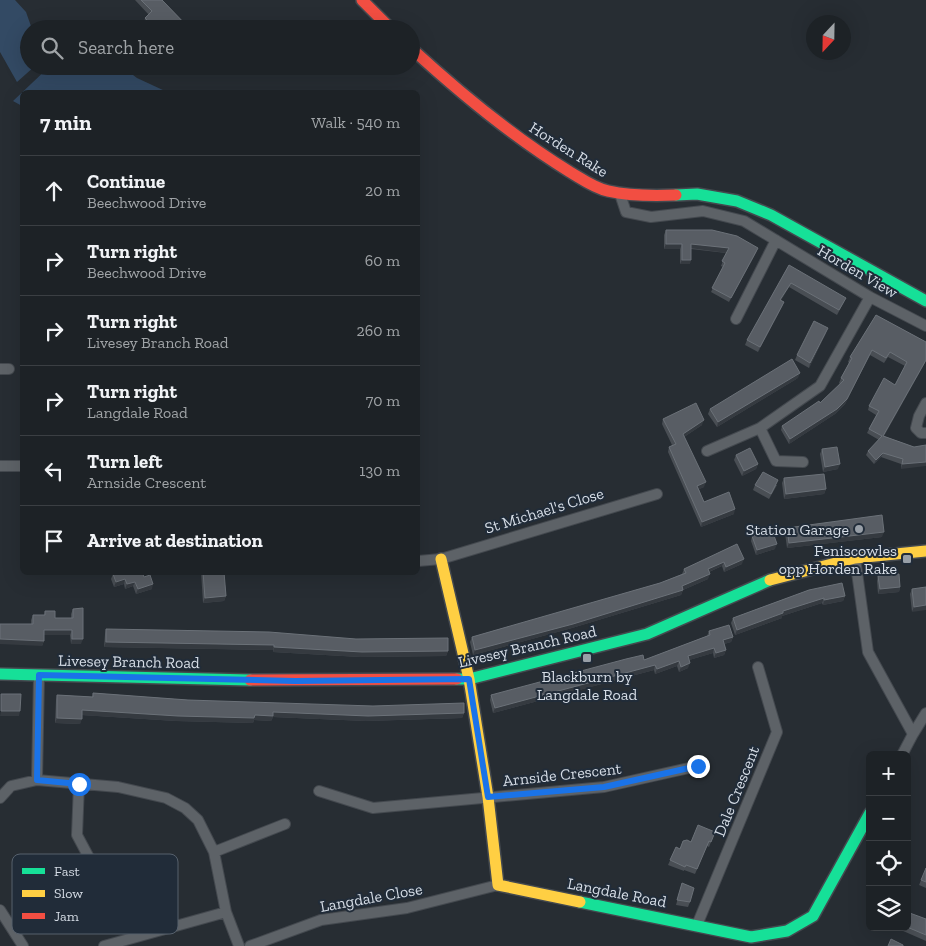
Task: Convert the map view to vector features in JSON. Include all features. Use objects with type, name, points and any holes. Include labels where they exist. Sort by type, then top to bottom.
[{"type":"street","points":[[362,0],[382,20]]},
{"type":"street","name":"Horden Rake","points":[[420,56],[440,75],[539,154],[592,185],[620,194],[639,196],[697,194],[737,201],[771,215],[926,301]]},
{"type":"street","name":"Horden View","points":[[620,194],[626,212],[652,217],[703,211],[744,221],[870,297],[926,326]]},
{"type":"street","points":[[736,319],[776,240]]},
{"type":"street","points":[[707,451],[760,428],[820,386],[870,297]]},
{"type":"street","points":[[926,403],[919,416],[916,428],[921,433],[926,434]]},
{"type":"street","points":[[760,428],[776,461],[804,462]]},
{"type":"street","points":[[0,466],[20,466]]},
{"type":"street","name":"St Michael's Close","points":[[420,561],[441,559],[657,494]]},
{"type":"street","name":"Livesey Branch Road","points":[[0,674],[295,681],[469,679],[647,634],[768,580],[855,558],[926,551]]},
{"type":"street","points":[[855,558],[868,652],[913,734]]},
{"type":"street","points":[[441,559],[469,679],[488,797],[498,885]]},
{"type":"street","name":"Dale Crescent","points":[[697,925],[777,732],[758,667]]},
{"type":"street","points":[[37,780],[39,675]]},
{"type":"street","points":[[904,751],[926,713]]},
{"type":"street","name":"Arnside Crescent","points":[[319,792],[374,808],[604,787],[698,766]]},
{"type":"street","points":[[0,798],[10,786],[37,780],[118,787],[166,798],[185,808],[198,820],[214,852],[226,912],[239,946]]},
{"type":"street","points":[[79,784],[77,835],[87,854]]},
{"type":"street","name":"Langdale Road","points":[[498,885],[751,937],[787,931],[813,916],[866,820]]},
{"type":"street","points":[[214,852],[286,824]]},
{"type":"street","name":"Langdale Close","points":[[250,946],[321,920],[407,908],[498,885]]},
{"type":"street","points":[[0,910],[12,929]]},
{"type":"street","points":[[178,925],[226,912]]},
{"type":"street","points":[[15,934],[23,946]]},
{"type":"street","points":[[104,946],[147,934]]},
{"type":"shaded area","points":[[0,0],[15,0],[26,12],[29,20],[20,20],[20,75],[25,75],[17,82],[0,52]]},
{"type":"shaded area","points":[[41,75],[133,75],[163,90],[25,90]]},
{"type":"shaded area","points":[[20,94],[20,105],[13,101]]},
{"type":"building","points":[[141,0],[162,0],[181,20],[147,20],[145,18],[152,11]]},
{"type":"building","points":[[666,230],[712,230],[737,236],[758,248],[731,298],[712,288],[725,263],[722,261],[729,248],[691,244],[691,260],[682,260],[682,244],[666,244]]},
{"type":"building","points":[[789,265],[846,298],[839,310],[791,283],[780,300],[784,302],[760,347],[747,340]]},
{"type":"building","points":[[876,315],[926,342],[926,360],[883,436],[914,447],[926,445],[926,462],[902,464],[903,459],[883,453],[876,460],[868,451],[882,436],[869,429],[879,411],[869,406],[884,378],[895,385],[907,362],[890,352],[886,358],[872,350],[847,399],[837,409],[790,439],[782,426],[819,401],[820,403],[844,380],[841,378],[852,358],[850,357]]},
{"type":"building","points":[[814,321],[828,328],[810,363],[797,355]]},
{"type":"building","points":[[792,359],[800,373],[718,422],[710,409]]},
{"type":"building","points":[[696,403],[704,420],[683,434],[706,482],[697,486],[704,502],[729,492],[735,509],[702,522],[669,447],[676,444],[663,419]]},
{"type":"building","points":[[837,447],[840,464],[825,467],[822,449]]},
{"type":"building","points":[[750,448],[758,464],[744,471],[736,455]]},
{"type":"building","points":[[763,472],[778,480],[771,494],[755,485]]},
{"type":"building","points":[[824,474],[826,489],[786,494],[784,478]]},
{"type":"building","points":[[882,515],[884,532],[789,543],[787,528]]},
{"type":"building","points":[[772,530],[777,544],[757,550],[752,536]]},
{"type":"building","points":[[737,544],[744,559],[726,567],[724,562],[708,569],[710,574],[682,586],[683,590],[573,624],[475,650],[472,637],[660,583],[686,573],[684,569]]},
{"type":"building","points":[[899,574],[900,587],[880,589],[878,576]]},
{"type":"building","points":[[113,575],[143,575],[144,577],[150,575],[153,584],[138,589],[135,582],[127,584],[125,579],[116,582]]},
{"type":"building","points":[[203,575],[224,575],[226,596],[205,598]]},
{"type":"building","points":[[842,583],[845,596],[824,600],[824,598],[783,611],[783,613],[737,630],[733,618],[809,590]]},
{"type":"building","points":[[926,587],[926,605],[914,607],[912,589]]},
{"type":"building","points":[[83,608],[83,639],[72,639],[72,630],[44,630],[44,641],[0,639],[0,624],[33,624],[33,615],[45,615],[45,611],[55,611],[55,618],[73,618],[73,609]]},
{"type":"building","points":[[729,625],[733,637],[723,640],[726,650],[716,653],[714,648],[688,656],[690,663],[681,667],[679,661],[657,669],[655,665],[495,708],[491,695],[643,655],[644,660],[710,635],[709,631]]},
{"type":"building","points":[[106,629],[269,632],[356,639],[448,638],[448,651],[362,652],[274,647],[274,645],[106,642]]},
{"type":"building","points":[[93,693],[188,700],[373,706],[464,703],[464,713],[368,716],[273,712],[273,716],[255,715],[254,718],[178,716],[82,710],[82,719],[57,718],[57,695],[93,697]]},
{"type":"building","points":[[1,694],[21,694],[20,711],[1,711]]},
{"type":"building","points":[[698,825],[715,832],[697,869],[686,865],[685,867],[670,860],[676,847],[680,849],[683,841],[691,842]]},
{"type":"building","points":[[926,868],[926,882],[921,880]]},
{"type":"building","points":[[682,883],[694,888],[690,902],[677,900]]},
{"type":"building","points":[[911,913],[926,919],[926,935],[911,929]]},
{"type":"building","points":[[891,939],[903,945],[903,946],[888,946]]},
{"type":"traffic: fast","points":[[676,195],[697,194],[737,201],[771,215],[926,301]]},
{"type":"traffic: fast","points":[[457,679],[469,679],[647,634],[770,580]]},
{"type":"traffic: fast","points":[[0,674],[250,680]]},
{"type":"traffic: fast","points":[[580,902],[751,937],[787,931],[813,916],[866,820]]},
{"type":"traffic: slow","points":[[770,580],[855,558],[926,551]]},
{"type":"traffic: slow","points":[[441,559],[469,679],[488,797],[498,885],[580,902]]},
{"type":"traffic: jam","points":[[362,0],[382,20]]},
{"type":"traffic: jam","points":[[420,56],[468,98],[508,129],[588,183],[603,190],[616,193],[676,195]]},
{"type":"traffic: jam","points":[[250,680],[457,679]]},
{"type":"place","name":"Station Garage","points":[[859,529]]},
{"type":"place","name":"Feniscowles opp Horden Rake","points":[[907,559]]},
{"type":"place","name":"Blackburn by Langdale Road","points":[[587,658]]},
{"type":"route","points":[[79,784],[37,780],[39,675],[295,681],[469,679],[488,797],[604,787],[698,766]]}]
